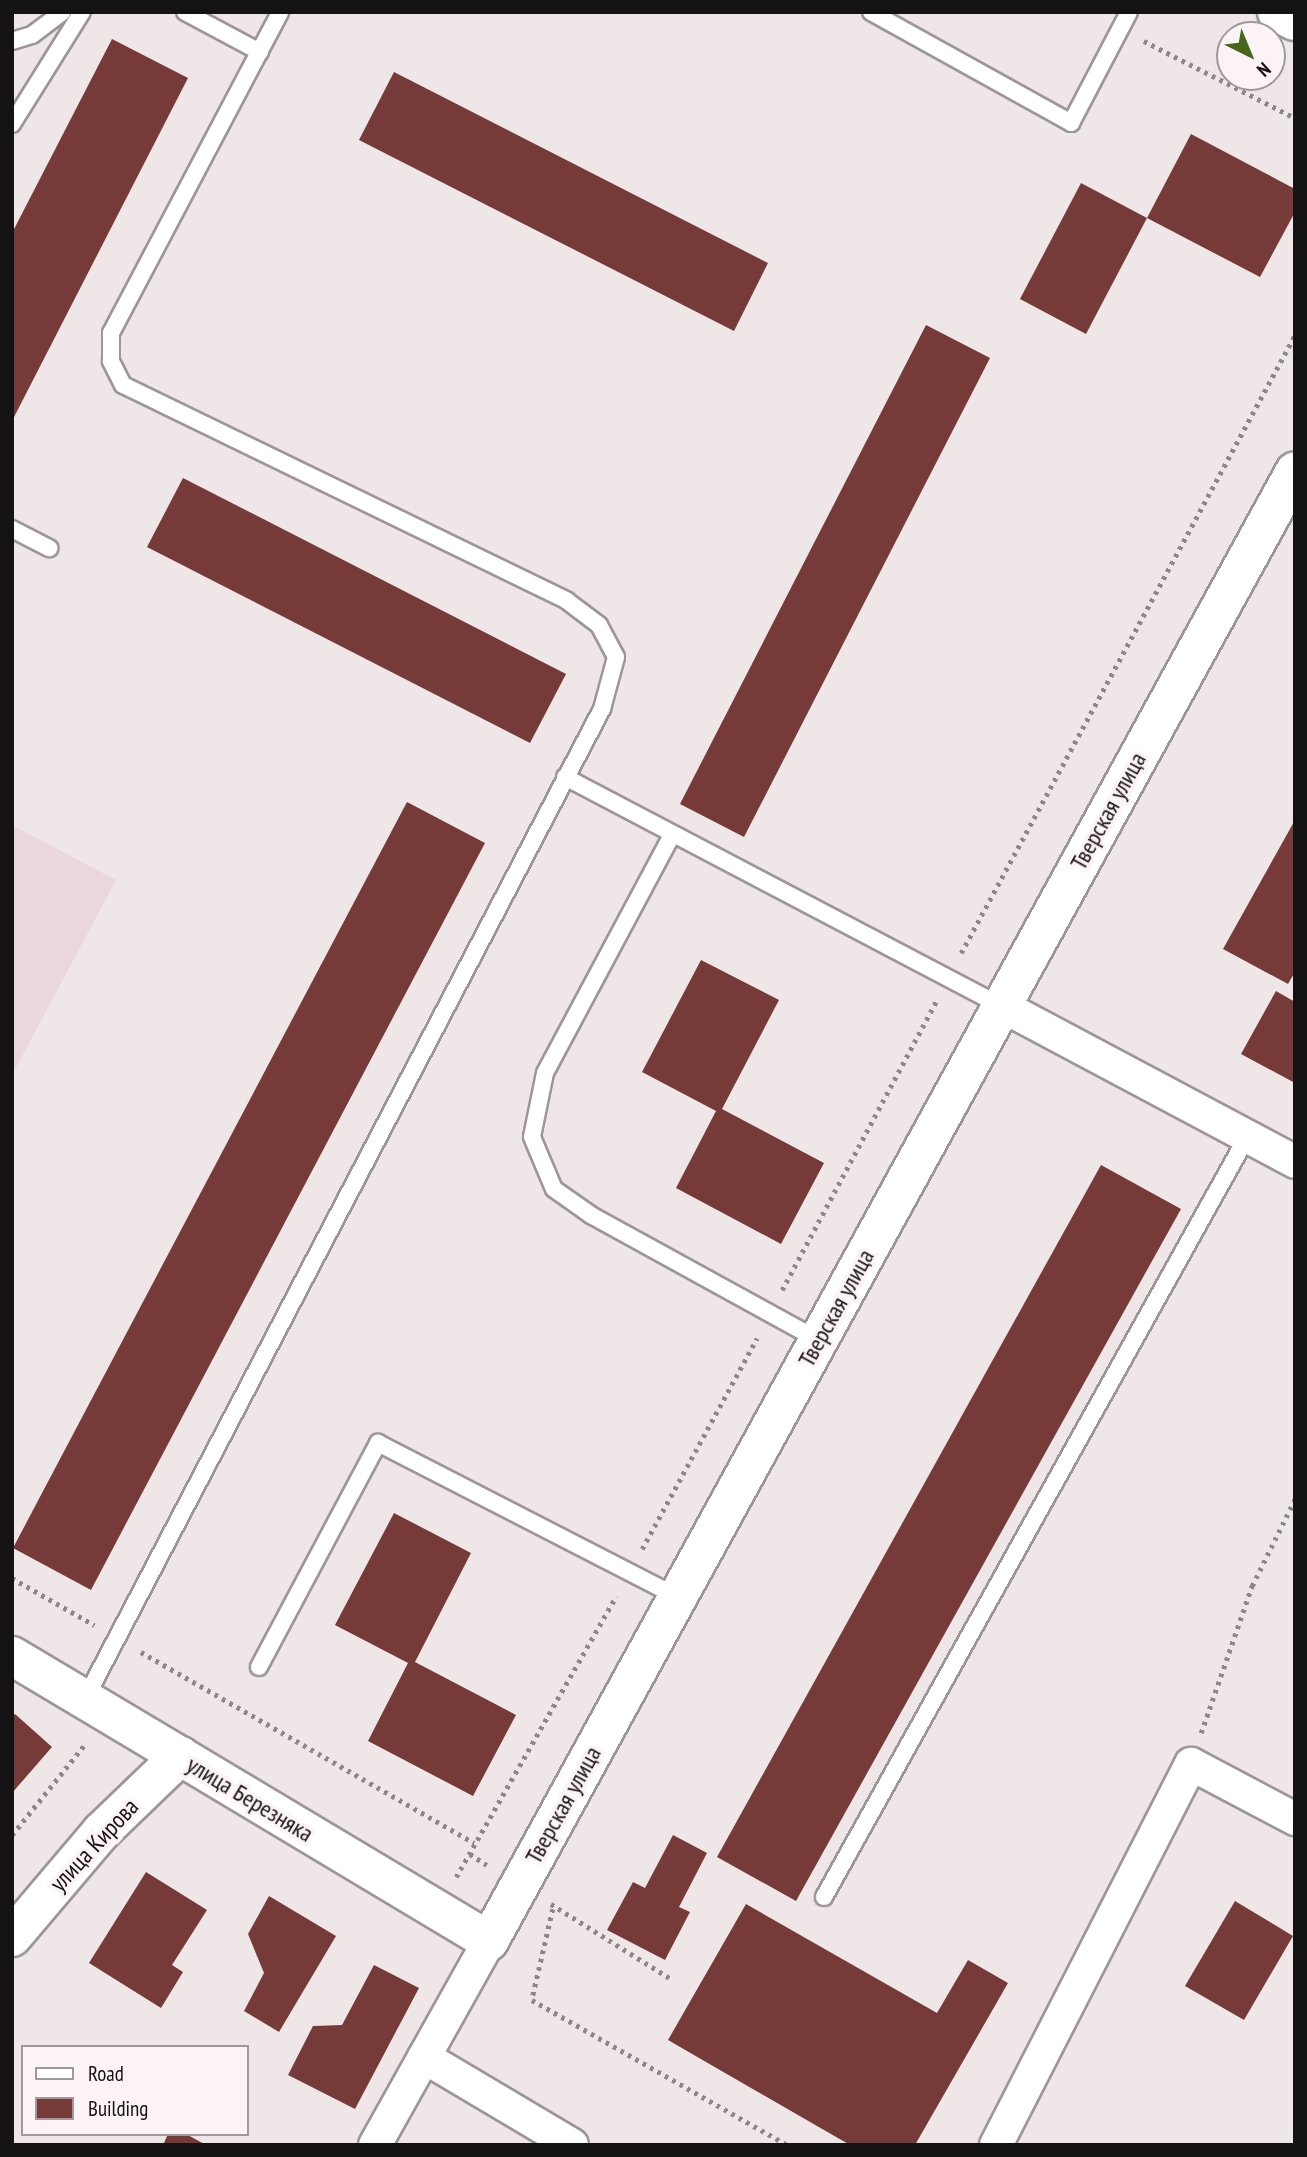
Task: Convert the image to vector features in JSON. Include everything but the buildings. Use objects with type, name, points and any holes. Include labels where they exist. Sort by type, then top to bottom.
[{"type":"main road","points":[[1277,12],[1295,21]]},
{"type":"main road","name":"Тверская улица","points":[[489,1941],[1295,471]]},
{"type":"main road","name":"улица Березняка","points":[[12,1656],[489,1941]]},
{"type":"main road","name":"улица Кирова","points":[[12,1937],[101,1832],[180,1756]]},
{"type":"street","points":[[1002,1006],[1295,1162]]},
{"type":"street","points":[[996,2145],[1191,1763],[1295,1819]]},
{"type":"street","name":"Тверская улица","points":[[375,2145],[489,1941]]},
{"type":"street","points":[[424,2056],[572,2145]]},
{"type":"lane","points":[[12,41],[32,35],[62,12]]},
{"type":"lane","points":[[12,124],[82,12]]},
{"type":"lane","points":[[186,12],[260,52]]},
{"type":"lane","points":[[85,1699],[565,777],[603,709],[616,657],[599,625],[566,600],[123,386],[111,361],[111,333],[281,12]]},
{"type":"lane","points":[[871,12],[1071,123],[1129,12]]},
{"type":"lane","points":[[12,529],[49,548]]},
{"type":"lane","points":[[565,777],[1002,1006]]},
{"type":"lane","points":[[672,835],[545,1073],[532,1137],[554,1189],[591,1215],[818,1340]]},
{"type":"lane","points":[[824,1897],[1247,1137]]},
{"type":"lane","points":[[259,1667],[378,1443],[678,1597]]},
{"type":"path","points":[[1120,29],[1295,118]]},
{"type":"path","points":[[435,1910],[470,1854],[629,1573],[770,1313],[1048,785],[1295,335]]},
{"type":"path","points":[[1191,1763],[1252,1586],[1295,1499]]},
{"type":"path","points":[[12,1578],[474,1843]]},
{"type":"path","points":[[470,1854],[671,1979]]},
{"type":"path","points":[[561,1893],[554,1905],[532,2000],[787,2145]]},
{"type":"shaded area","points":[[12,825],[116,880],[12,1075]]}]
